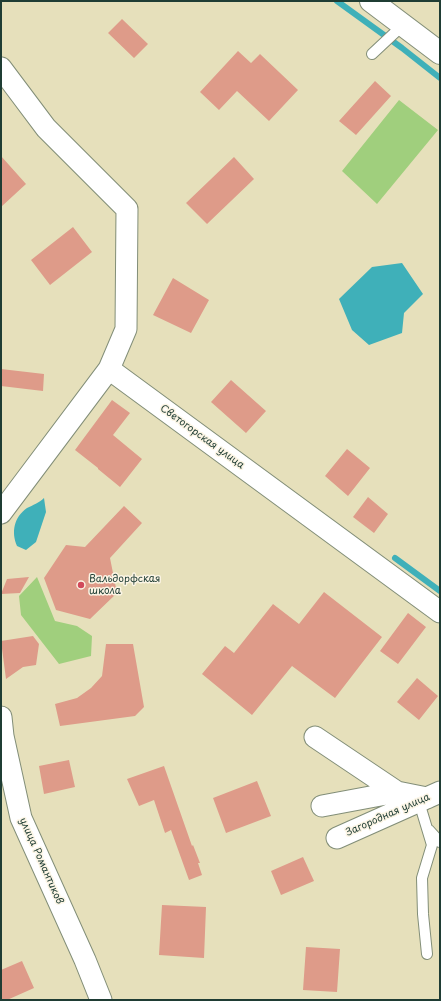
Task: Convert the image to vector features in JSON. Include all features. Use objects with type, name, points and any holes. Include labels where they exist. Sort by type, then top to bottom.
[{"type":"street","points":[[371,1],[399,28],[440,53]]},
{"type":"street","points":[[1,68],[46,128],[128,209],[126,329],[110,369],[1,513]]},
{"type":"street","name":"Светогорская улица","points":[[110,369],[440,612]]},
{"type":"street","name":"улица Романтиков","points":[[1,716],[3,736],[21,818],[85,960],[101,1000]]},
{"type":"street","points":[[315,737],[397,792]]},
{"type":"street","points":[[322,806],[397,792],[429,798]]},
{"type":"street","name":"Загородная улица","points":[[337,838],[429,798]]},
{"type":"lane","points":[[372,54],[399,28]]},
{"type":"lane","points":[[428,954],[423,914],[422,878],[432,845],[426,827],[429,798]]},
{"type":"lane","points":[[426,827],[440,842]]},
{"type":"green space","points":[[399,100],[438,130],[377,204],[342,171]]},
{"type":"green space","points":[[37,577],[55,621],[77,626],[92,636],[91,656],[59,664],[21,615],[19,596]]},
{"type":"water","points":[[402,263],[423,294],[404,313],[402,333],[369,345],[352,330],[339,299],[372,267]]},
{"type":"water","points":[[44,498],[46,512],[36,542],[26,550],[17,546],[14,530],[19,516],[27,508],[38,503]]},
{"type":"building","points":[[122,19],[148,44],[134,58],[108,33]]},
{"type":"building","points":[[238,51],[251,63],[260,54],[298,90],[269,121],[237,91],[219,110],[200,92]]},
{"type":"building","points":[[375,81],[391,96],[356,135],[339,121]]},
{"type":"building","points":[[1,156],[26,184],[1,207]]},
{"type":"building","points":[[234,157],[254,179],[207,224],[186,203]]},
{"type":"building","points":[[73,227],[92,252],[50,285],[31,260]]},
{"type":"building","points":[[173,278],[209,300],[191,333],[153,315]]},
{"type":"building","points":[[1,369],[44,374],[43,391],[1,386]]},
{"type":"building","points":[[231,380],[266,411],[246,433],[211,402]]},
{"type":"building","points":[[112,400],[130,413],[113,435],[142,459],[120,487],[75,450]]},
{"type":"building","points":[[347,449],[370,468],[348,496],[325,476]]},
{"type":"building","points":[[368,497],[388,514],[374,533],[353,517]]},
{"type":"building","name":"Вальдорфская школа","points":[[124,506],[142,523],[110,558],[117,593],[90,619],[56,610],[44,578],[66,545],[85,547]]},
{"type":"building","points":[[29,577],[20,593],[1,594],[7,579]]},
{"type":"building","points":[[324,592],[382,637],[335,698],[292,666],[252,715],[202,674],[225,646],[234,653],[273,604],[299,624]]},
{"type":"building","points":[[408,613],[426,627],[398,664],[380,651]]},
{"type":"building","points":[[33,636],[39,644],[36,665],[23,667],[6,679],[1,641]]},
{"type":"building","points":[[106,644],[133,644],[144,707],[135,716],[60,726],[55,704],[77,698],[91,688],[102,676]]},
{"type":"building","points":[[417,678],[438,696],[419,720],[397,702]]},
{"type":"building","points":[[69,760],[75,787],[44,794],[39,766]]},
{"type":"building","points":[[164,766],[192,846],[193,845],[200,863],[198,863],[202,875],[189,880],[171,830],[165,833],[154,800],[139,806],[127,779]]},
{"type":"building","points":[[257,781],[271,816],[226,833],[213,798]]},
{"type":"building","points":[[303,857],[314,881],[281,895],[271,871]]},
{"type":"building","points":[[162,905],[206,907],[204,958],[159,955]]},
{"type":"building","points":[[306,947],[340,949],[337,992],[303,990]]},
{"type":"building","points":[[22,961],[34,988],[7,1000],[1,1000],[1,970]]},
{"type":"waterway","points":[[337,1],[402,48],[440,78]]},
{"type":"waterway","points":[[395,558],[440,591]]},
{"type":"place","name":"Вальдорфская школа","points":[[81,585]]}]
